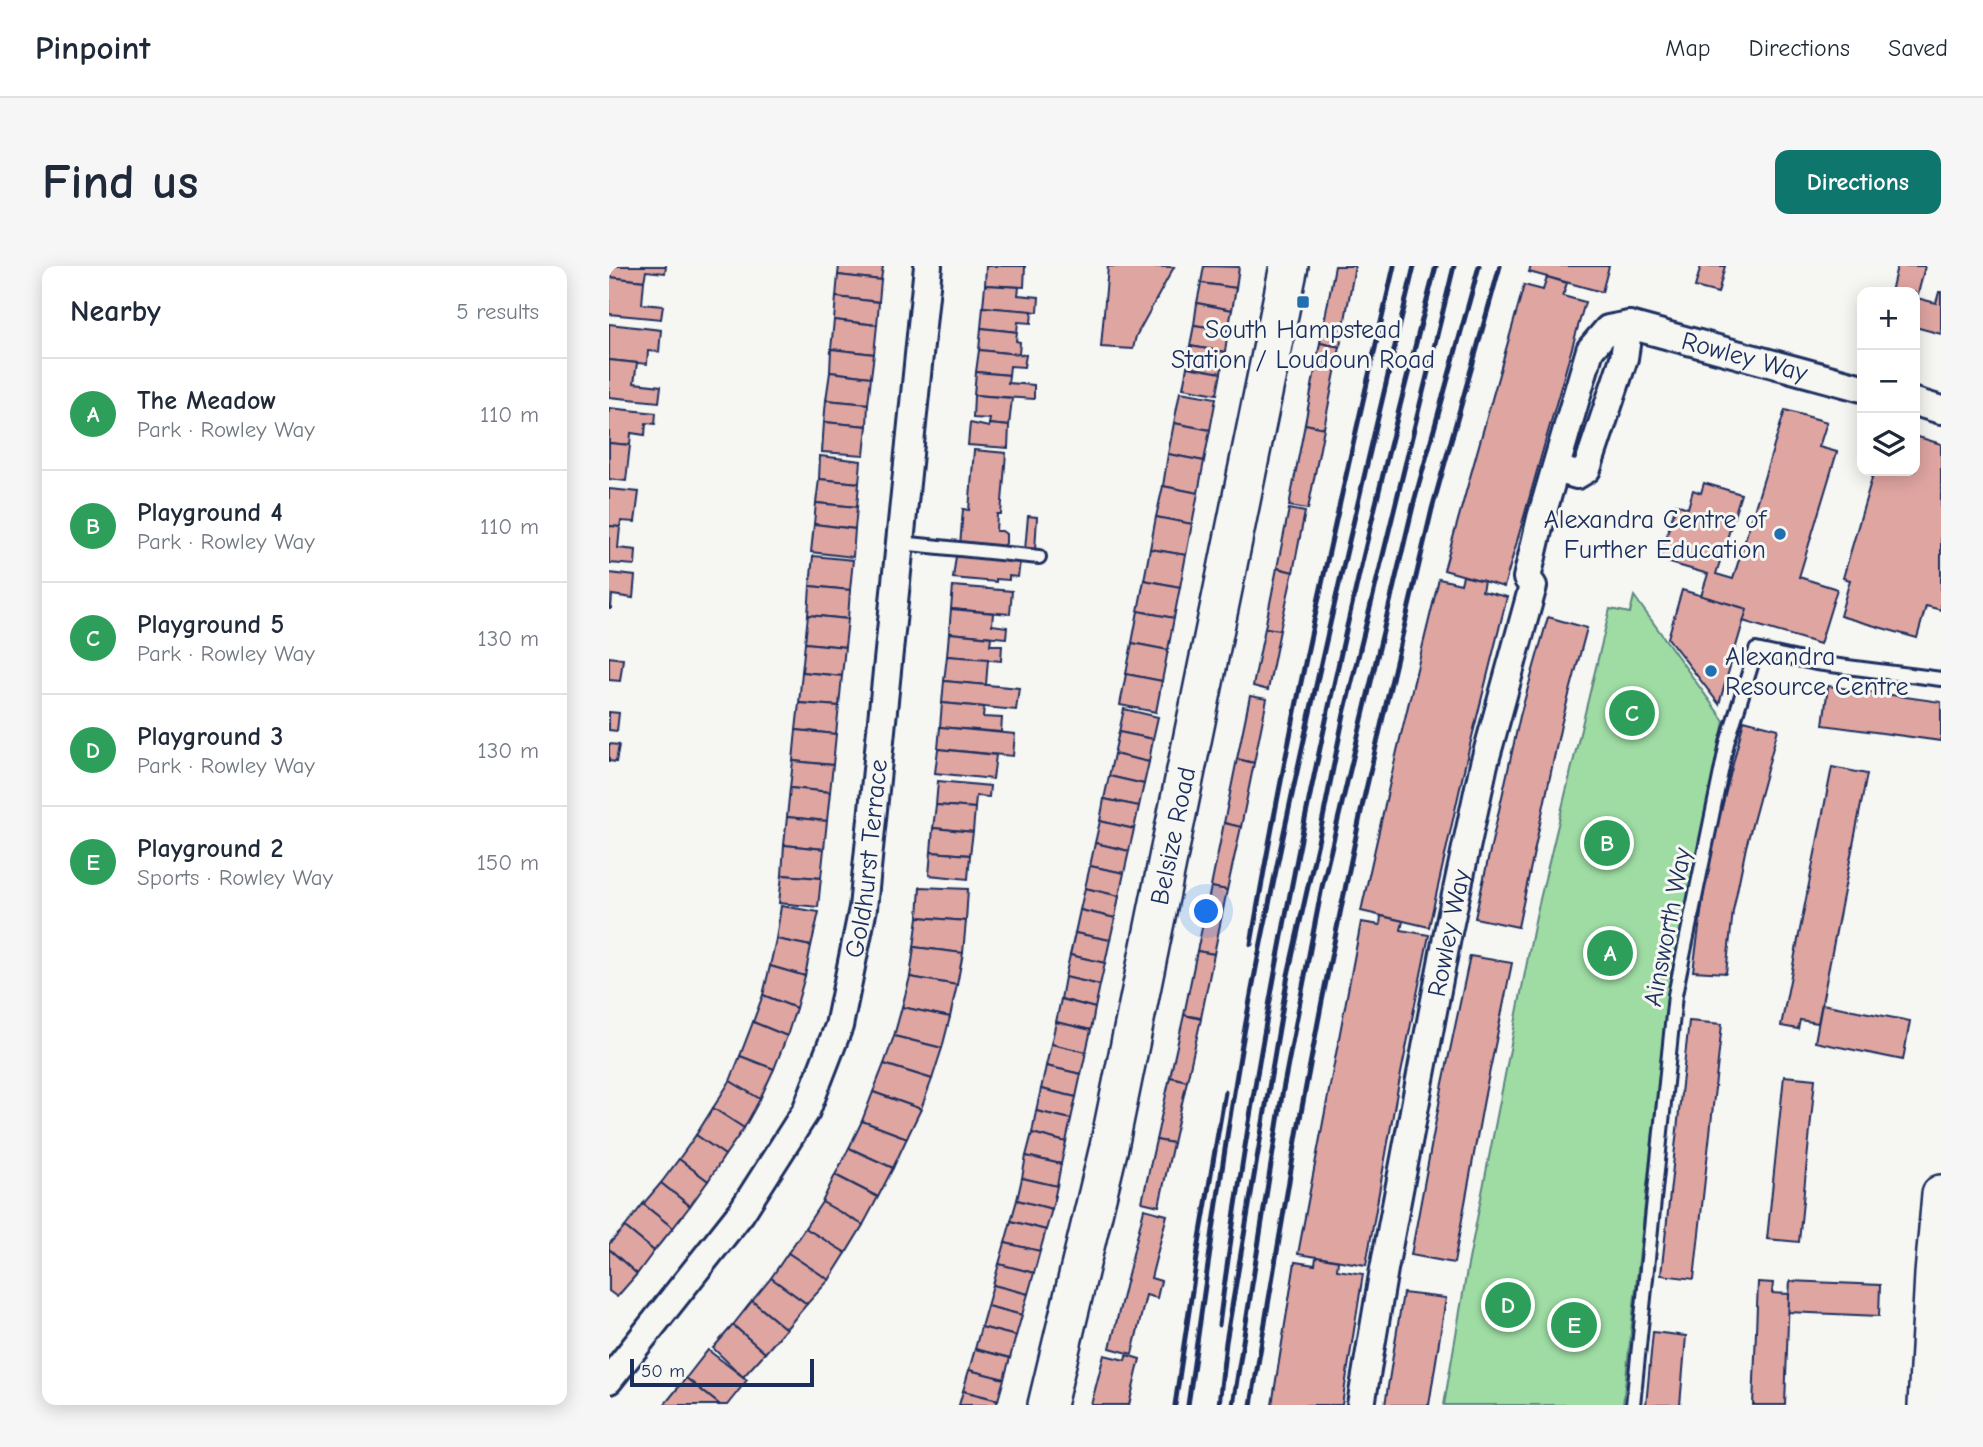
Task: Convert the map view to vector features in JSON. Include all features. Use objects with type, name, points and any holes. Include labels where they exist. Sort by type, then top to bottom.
[{"type":"main road","name":"Belsize Road","points":[[1047,1405],[1109,1147],[1289,266]]},
{"type":"main road","points":[[1927,1405],[1941,1194]]},
{"type":"street","name":"Goldhurst Terrace","points":[[609,1380],[741,1213],[806,1111],[839,1026],[863,908],[928,266]]},
{"type":"street","name":"Rowley Way","points":[[1361,1405],[1450,919],[1484,764],[1533,586],[1527,578],[1541,518],[1590,351],[1608,329],[1629,325],[1857,387]]},
{"type":"street","points":[[1920,404],[1941,410]]},
{"type":"lane","points":[[900,543],[1039,558]]},
{"type":"lane","name":"Ainsworth Way","points":[[1633,1405],[1675,995],[1727,743],[1756,650],[1816,663],[1941,679]]},
{"type":"green space","points":[[1634,596],[1724,721],[1664,1031],[1623,1405],[1444,1405],[1467,1270],[1536,916],[1610,609],[1630,613]]},
{"type":"building","points":[[609,266],[666,266],[665,273],[646,271],[644,281],[609,277]]},
{"type":"building","points":[[839,266],[883,266],[881,280],[838,275]]},
{"type":"building","points":[[986,266],[1025,266],[1024,287],[985,285]]},
{"type":"building","points":[[1108,266],[1174,267],[1136,336],[1133,349],[1101,347]]},
{"type":"building","points":[[1204,266],[1239,267],[1236,288],[1201,283]]},
{"type":"building","points":[[1335,266],[1355,266],[1340,347],[1320,343]]},
{"type":"building","points":[[1531,266],[1609,266],[1602,292],[1529,272]]},
{"type":"building","points":[[1701,266],[1725,266],[1718,293],[1695,287]]},
{"type":"building","points":[[1897,266],[1925,266],[1920,287],[1892,287]]},
{"type":"building","points":[[838,275],[881,280],[879,302],[836,297]]},
{"type":"building","points":[[609,277],[644,281],[642,304],[663,306],[661,319],[609,314]]},
{"type":"building","points":[[1547,277],[1567,283],[1563,296],[1585,302],[1504,587],[1444,570],[1524,285],[1543,290]]},
{"type":"building","points":[[1201,283],[1236,288],[1232,310],[1197,303]]},
{"type":"building","points":[[985,285],[1019,287],[1018,295],[1039,297],[1038,312],[983,307]]},
{"type":"building","points":[[1939,292],[1941,292],[1941,334],[1920,328],[1920,299],[1936,303]]},
{"type":"building","points":[[836,297],[879,302],[877,325],[834,320]]},
{"type":"building","points":[[1197,303],[1232,310],[1228,330],[1194,325]]},
{"type":"building","points":[[983,307],[1032,311],[1031,323],[1018,322],[1017,332],[981,328]]},
{"type":"building","points":[[834,320],[877,325],[874,354],[831,349]]},
{"type":"building","points":[[609,324],[661,330],[659,352],[648,351],[647,364],[609,360]]},
{"type":"building","points":[[1194,325],[1228,330],[1225,352],[1190,346]]},
{"type":"building","points":[[981,328],[1017,332],[1019,354],[979,350]]},
{"type":"building","points":[[1320,343],[1340,347],[1324,428],[1305,424]]},
{"type":"building","points":[[1190,346],[1225,352],[1221,373],[1187,367]]},
{"type":"building","points":[[831,349],[874,354],[871,377],[830,372]]},
{"type":"building","points":[[979,350],[1026,355],[1024,367],[1010,366],[1009,375],[976,372]]},
{"type":"building","points":[[609,360],[637,363],[634,383],[661,386],[659,402],[609,397]]},
{"type":"building","points":[[1187,367],[1221,373],[1217,394],[1183,388]]},
{"type":"building","points":[[830,372],[871,377],[868,404],[826,400]]},
{"type":"building","points":[[976,372],[1009,375],[1008,383],[1034,385],[1034,399],[974,395]]},
{"type":"building","points":[[1180,392],[1216,398],[1210,430],[1174,423]]},
{"type":"building","points":[[974,395],[1012,398],[1009,426],[989,424],[990,419],[973,418]]},
{"type":"building","points":[[826,400],[868,404],[867,426],[824,422]]},
{"type":"building","points":[[609,408],[656,413],[655,424],[646,423],[645,435],[631,433],[630,445],[609,443]]},
{"type":"building","name":"Alexandra Centre of Further Education","points":[[1785,410],[1827,422],[1819,447],[1837,452],[1799,577],[1837,589],[1820,644],[1743,621],[1747,609],[1701,596],[1708,574],[1660,560],[1676,504],[1688,508],[1693,490],[1701,493],[1704,483],[1741,494],[1716,574],[1733,579]]},
{"type":"building","points":[[824,422],[867,426],[864,455],[822,452]]},
{"type":"building","points":[[970,423],[989,427],[989,424],[1009,426],[1008,448],[968,445]]},
{"type":"building","points":[[1174,423],[1210,430],[1204,461],[1168,454]]},
{"type":"building","points":[[1305,424],[1324,428],[1308,509],[1289,506]]},
{"type":"building","points":[[1920,438],[1941,444],[1941,610],[1926,606],[1917,638],[1840,616],[1850,580],[1843,578],[1873,476],[1920,476]]},
{"type":"building","points":[[609,443],[630,445],[626,481],[609,479]]},
{"type":"building","points":[[974,450],[1006,453],[1001,514],[997,514],[996,531],[1006,534],[1003,548],[960,546],[963,509],[969,510]]},
{"type":"building","points":[[1168,454],[1204,461],[1198,493],[1163,486]]},
{"type":"building","points":[[820,456],[861,461],[859,483],[819,479]]},
{"type":"building","points":[[819,479],[859,483],[857,507],[816,503]]},
{"type":"building","points":[[1163,486],[1198,493],[1192,524],[1156,517]]},
{"type":"building","points":[[609,489],[639,492],[635,522],[621,521],[620,527],[609,526]]},
{"type":"building","points":[[816,503],[857,507],[855,529],[814,524]]},
{"type":"building","points":[[1289,509],[1305,512],[1293,572],[1277,568]]},
{"type":"building","points":[[1028,516],[1037,517],[1035,551],[1025,550]]},
{"type":"building","points":[[1156,517],[1192,524],[1186,555],[1150,549]]},
{"type":"building","points":[[814,524],[855,529],[853,557],[811,552]]},
{"type":"building","points":[[609,526],[620,527],[618,548],[636,550],[635,565],[609,563]]},
{"type":"building","points":[[1150,549],[1186,555],[1180,587],[1144,580]]},
{"type":"building","points":[[813,556],[853,560],[850,590],[810,586]]},
{"type":"building","points":[[956,556],[1020,562],[1018,577],[1009,576],[1009,580],[996,579],[996,582],[953,578]]},
{"type":"building","points":[[1277,568],[1293,572],[1280,630],[1265,628]]},
{"type":"building","points":[[609,573],[635,576],[633,598],[612,595],[611,609],[609,609]]},
{"type":"building","points":[[1463,576],[1484,581],[1482,591],[1507,597],[1466,761],[1429,927],[1361,911],[1439,579],[1461,584]]},
{"type":"building","points":[[1144,580],[1180,587],[1174,618],[1138,611]]},
{"type":"building","points":[[810,586],[850,590],[848,619],[808,615]]},
{"type":"building","points":[[953,586],[1012,591],[1010,614],[951,609]]},
{"type":"building","name":"Alexandra Resource Centre","points":[[1682,590],[1747,609],[1719,704],[1668,638]]},
{"type":"building","points":[[951,609],[993,613],[992,625],[1007,627],[1006,638],[949,633]]},
{"type":"building","points":[[1138,611],[1174,618],[1168,650],[1132,643]]},
{"type":"building","points":[[808,615],[848,619],[845,647],[805,643]]},
{"type":"building","points":[[1548,617],[1587,628],[1561,725],[1518,927],[1475,918],[1520,716]]},
{"type":"building","points":[[1265,628],[1280,630],[1268,690],[1253,686]]},
{"type":"building","points":[[949,633],[991,637],[990,645],[1002,645],[1001,661],[947,656]]},
{"type":"building","points":[[805,643],[845,647],[842,676],[802,672]]},
{"type":"building","points":[[1132,643],[1168,650],[1162,681],[1126,674]]},
{"type":"building","points":[[947,656],[988,659],[986,685],[944,681]]},
{"type":"building","points":[[609,657],[623,659],[620,681],[609,680]]},
{"type":"building","points":[[802,672],[842,676],[839,706],[799,703]]},
{"type":"building","points":[[1126,674],[1162,681],[1156,712],[1120,705]]},
{"type":"building","points":[[944,681],[1019,688],[1016,710],[942,703]]},
{"type":"building","points":[[1828,686],[1941,702],[1941,741],[1823,725]]},
{"type":"building","points":[[1250,696],[1267,699],[1254,763],[1237,759]]},
{"type":"building","points":[[799,703],[839,706],[836,734],[796,730]]},
{"type":"building","points":[[942,703],[984,707],[983,717],[1002,718],[1001,732],[940,727]]},
{"type":"building","points":[[1124,709],[1158,717],[1153,739],[1119,732]]},
{"type":"building","points":[[609,712],[619,713],[617,731],[609,730]]},
{"type":"building","points":[[1744,720],[1778,729],[1746,847],[1733,911],[1726,973],[1693,971],[1714,839]]},
{"type":"building","points":[[940,727],[1015,734],[1013,756],[938,749]]},
{"type":"building","points":[[796,730],[836,734],[833,765],[793,761]]},
{"type":"building","points":[[1119,732],[1153,739],[1149,762],[1114,754]]},
{"type":"building","points":[[609,744],[619,745],[616,762],[609,761]]},
{"type":"building","points":[[938,749],[996,755],[993,779],[935,773]]},
{"type":"building","points":[[1114,754],[1149,762],[1144,784],[1109,776]]},
{"type":"building","points":[[1237,759],[1254,763],[1241,827],[1224,823]]},
{"type":"building","points":[[793,761],[833,765],[830,792],[790,788]]},
{"type":"building","points":[[1832,767],[1867,774],[1818,1023],[1800,1020],[1798,1029],[1781,1026]]},
{"type":"building","points":[[1109,776],[1144,784],[1139,806],[1104,799]]},
{"type":"building","points":[[938,781],[990,786],[989,797],[976,796],[975,808],[936,805]]},
{"type":"building","points":[[790,788],[830,792],[827,821],[787,817]]},
{"type":"building","points":[[1104,799],[1139,806],[1134,829],[1100,821]]},
{"type":"building","points":[[936,805],[975,808],[973,832],[933,828]]},
{"type":"building","points":[[787,817],[827,821],[824,849],[784,845]]},
{"type":"building","points":[[1100,821],[1134,829],[1129,851],[1095,843]]},
{"type":"building","points":[[1224,823],[1241,827],[1227,890],[1211,887]]},
{"type":"building","points":[[933,828],[973,832],[970,855],[931,852]]},
{"type":"building","points":[[1095,843],[1129,851],[1124,873],[1090,866]]},
{"type":"building","points":[[784,845],[824,849],[821,878],[782,875]]},
{"type":"building","points":[[931,852],[970,855],[968,879],[929,875]]},
{"type":"building","points":[[1090,866],[1124,873],[1119,896],[1085,888]]},
{"type":"building","points":[[782,875],[821,878],[818,907],[779,903]]},
{"type":"building","points":[[920,887],[968,889],[966,921],[918,917]]},
{"type":"building","points":[[1211,887],[1227,890],[1214,954],[1197,951]]},
{"type":"building","points":[[1085,888],[1119,896],[1115,918],[1080,910]]},
{"type":"building","points":[[781,906],[819,912],[811,946],[776,939]]},
{"type":"building","points":[[1080,910],[1115,918],[1110,940],[1075,933]]},
{"type":"building","points":[[1381,916],[1403,921],[1401,930],[1429,935],[1366,1265],[1298,1254],[1361,922],[1380,925]]},
{"type":"building","points":[[918,917],[966,921],[963,953],[914,947]]},
{"type":"building","points":[[1075,933],[1110,940],[1105,963],[1070,955]]},
{"type":"building","points":[[776,939],[811,946],[805,976],[770,966]]},
{"type":"building","points":[[914,947],[963,953],[957,985],[910,977]]},
{"type":"building","points":[[1197,951],[1214,954],[1201,1018],[1184,1015]]},
{"type":"building","points":[[1070,955],[1105,963],[1100,985],[1065,977]]},
{"type":"building","points":[[1470,956],[1512,963],[1454,1263],[1411,1255]]},
{"type":"building","points":[[770,966],[805,976],[796,1008],[763,995]]},
{"type":"building","points":[[910,977],[957,985],[950,1017],[902,1007]]},
{"type":"building","points":[[1065,977],[1100,985],[1095,1008],[1061,999]]},
{"type":"building","points":[[763,995],[796,1008],[787,1036],[753,1022]]},
{"type":"building","points":[[1061,999],[1095,1008],[1091,1030],[1056,1022]]},
{"type":"building","points":[[1822,1004],[1910,1021],[1903,1060],[1815,1042]]},
{"type":"building","points":[[902,1007],[950,1017],[942,1048],[894,1036]]},
{"type":"building","points":[[1184,1015],[1201,1019],[1187,1081],[1170,1077]]},
{"type":"building","points":[[1689,1021],[1722,1024],[1694,1279],[1661,1275]]},
{"type":"building","points":[[753,1022],[787,1036],[774,1069],[740,1056]]},
{"type":"building","points":[[1056,1022],[1091,1030],[1086,1052],[1051,1044]]},
{"type":"building","points":[[894,1036],[942,1048],[932,1079],[884,1064]]},
{"type":"building","points":[[1051,1044],[1086,1052],[1081,1074],[1046,1066]]},
{"type":"building","points":[[740,1056],[774,1069],[760,1099],[730,1081]]},
{"type":"building","points":[[884,1064],[932,1079],[921,1109],[873,1092]]},
{"type":"building","points":[[1046,1066],[1081,1074],[1076,1097],[1041,1089]]},
{"type":"building","points":[[1784,1076],[1815,1079],[1799,1242],[1767,1239]]},
{"type":"building","points":[[1170,1077],[1187,1081],[1173,1143],[1156,1140]]},
{"type":"building","points":[[730,1081],[760,1099],[744,1128],[713,1108]]},
{"type":"building","points":[[1041,1089],[1076,1097],[1071,1119],[1036,1111]]},
{"type":"building","points":[[873,1092],[921,1109],[907,1138],[862,1121]]},
{"type":"building","points":[[713,1108],[744,1128],[725,1155],[696,1135]]},
{"type":"building","points":[[1036,1111],[1071,1119],[1066,1142],[1032,1133]]},
{"type":"building","points":[[862,1121],[907,1138],[893,1168],[849,1148]]},
{"type":"building","points":[[1032,1133],[1066,1142],[1061,1164],[1026,1156]]},
{"type":"building","points":[[696,1135],[725,1155],[708,1181],[679,1159]]},
{"type":"building","points":[[1156,1140],[1173,1143],[1159,1206],[1142,1202]]},
{"type":"building","points":[[849,1148],[893,1168],[878,1197],[835,1175]]},
{"type":"building","points":[[1026,1156],[1061,1164],[1057,1186],[1022,1178]]},
{"type":"building","points":[[679,1159],[708,1181],[690,1206],[661,1183]]},
{"type":"building","points":[[835,1175],[878,1197],[863,1225],[822,1202]]},
{"type":"building","points":[[1022,1178],[1057,1186],[1052,1209],[1017,1200]]},
{"type":"building","points":[[661,1183],[690,1206],[673,1228],[643,1204]]},
{"type":"building","points":[[1017,1200],[1052,1209],[1046,1230],[1011,1221]]},
{"type":"building","points":[[822,1202],[863,1225],[846,1253],[805,1228]]},
{"type":"building","points":[[643,1204],[673,1228],[654,1251],[625,1227]]},
{"type":"building","points":[[1144,1209],[1167,1215],[1151,1278],[1161,1281],[1157,1298],[1146,1295],[1132,1354],[1110,1348]]},
{"type":"building","points":[[1011,1221],[1046,1230],[1040,1251],[1005,1243]]},
{"type":"building","points":[[625,1227],[654,1251],[637,1274],[609,1249],[609,1244]]},
{"type":"building","points":[[805,1228],[846,1253],[829,1280],[788,1253]]},
{"type":"building","points":[[1005,1243],[1040,1251],[1034,1273],[999,1264]]},
{"type":"building","points":[[609,1249],[637,1274],[617,1297],[609,1291]]},
{"type":"building","points":[[788,1253],[829,1280],[807,1304],[771,1278]]},
{"type":"building","points":[[1316,1257],[1338,1261],[1337,1270],[1363,1274],[1342,1405],[1272,1405],[1295,1262],[1315,1265]]},
{"type":"building","points":[[999,1264],[1034,1273],[1028,1294],[993,1285]]},
{"type":"building","points":[[771,1278],[807,1304],[786,1329],[752,1301]]},
{"type":"building","points":[[1790,1281],[1880,1285],[1879,1316],[1788,1312]]},
{"type":"building","points":[[1758,1282],[1773,1283],[1772,1293],[1789,1294],[1785,1405],[1753,1405]]},
{"type":"building","points":[[993,1285],[1028,1294],[1022,1315],[987,1306]]},
{"type":"building","points":[[1403,1293],[1446,1298],[1429,1405],[1385,1405]]},
{"type":"building","points":[[752,1301],[786,1329],[765,1353],[733,1325]]},
{"type":"building","points":[[987,1306],[1022,1315],[1016,1336],[981,1327]]},
{"type":"building","points":[[733,1325],[765,1353],[743,1377],[713,1348]]},
{"type":"building","points":[[981,1327],[1016,1336],[1010,1358],[975,1349]]},
{"type":"building","points":[[1653,1332],[1686,1336],[1680,1405],[1646,1405]]},
{"type":"building","points":[[975,1349],[1010,1358],[1004,1379],[969,1370]]},
{"type":"building","points":[[708,1350],[747,1380],[727,1405],[720,1405],[686,1378]]},
{"type":"building","points":[[1104,1355],[1125,1360],[1127,1355],[1140,1359],[1129,1405],[1091,1405]]},
{"type":"building","points":[[969,1370],[1004,1379],[998,1400],[963,1391]]},
{"type":"building","points":[[686,1378],[720,1405],[664,1405]]},
{"type":"building","points":[[963,1391],[998,1400],[996,1405],[959,1405]]},
{"type":"railway","points":[[1251,944],[1300,689],[1394,266]]},
{"type":"railway","points":[[1188,1405],[1224,1157],[1255,971],[1320,667],[1414,266]]},
{"type":"railway","points":[[1219,1325],[1260,1058],[1311,792],[1370,528],[1436,266]]},
{"type":"railway","points":[[1219,1405],[1226,1342],[1288,975],[1344,714],[1454,266]]},
{"type":"railway","points":[[1233,1405],[1282,1095],[1322,887],[1414,502],[1479,266]]},
{"type":"railway","points":[[1251,1405],[1297,1134],[1363,802],[1432,509],[1500,266]]},
{"type":"railway","points":[[1175,1405],[1225,1092]]},
{"type":"place","name":"South Hampstead Station / Loudoun Road","points":[[1303,302]]},
{"type":"place","name":"Alexandra Centre of Further Education","points":[[1780,534]]},
{"type":"place","name":"Alexandra Resource Centre","points":[[1711,671]]},
{"type":"place","name":"Playground 5","points":[[1632,713]]},
{"type":"place","name":"Playground 4","points":[[1607,843]]},
{"type":"place","name":"The Meadow","points":[[1610,953]]},
{"type":"place","name":"Playground 3","points":[[1508,1305]]},
{"type":"place","name":"Playground 2","points":[[1574,1325]]}]
